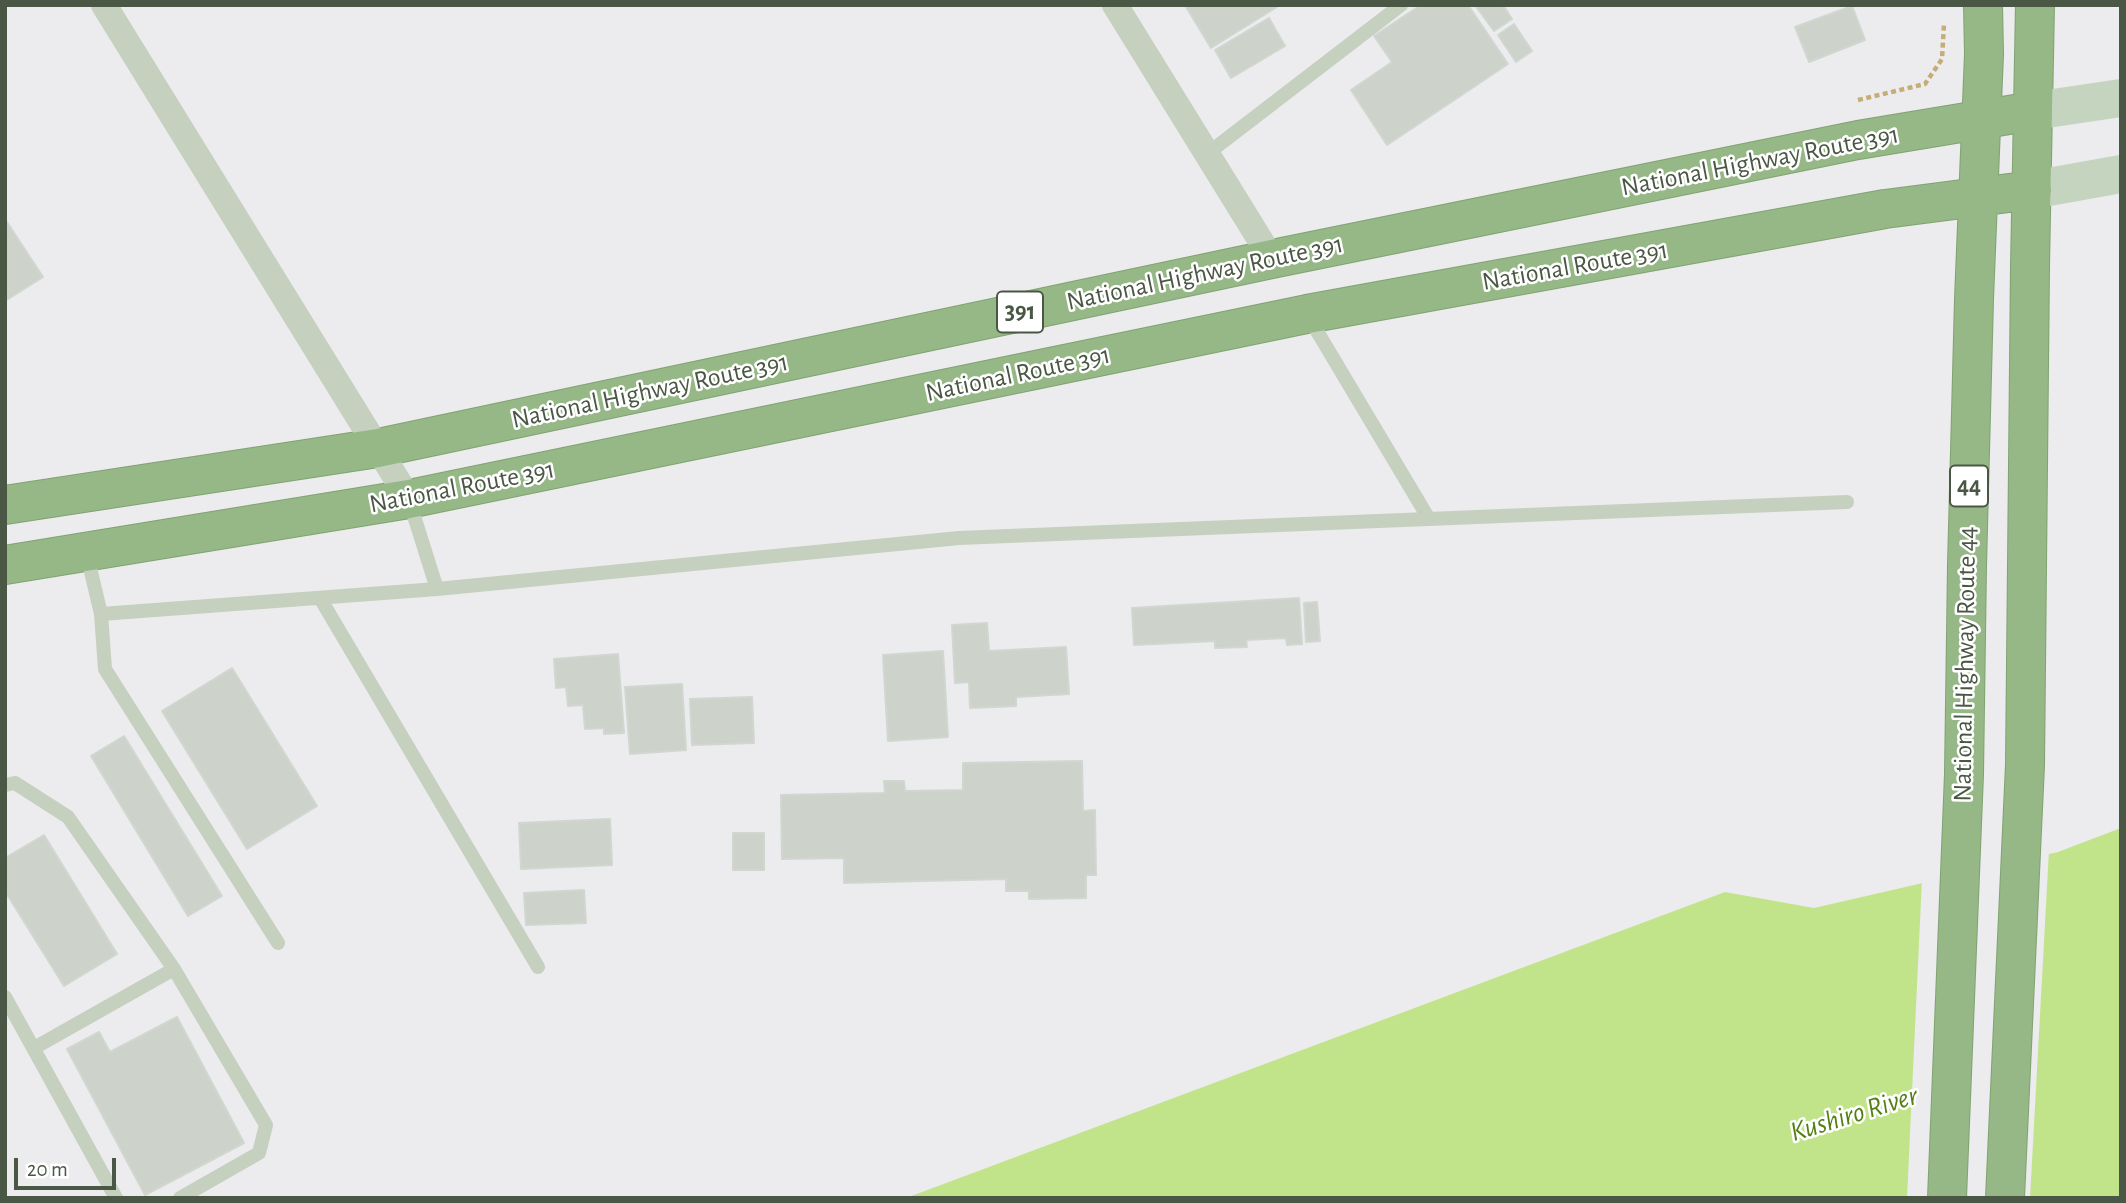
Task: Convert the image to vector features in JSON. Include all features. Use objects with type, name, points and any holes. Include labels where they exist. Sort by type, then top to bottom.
[{"type":"highway","name":"National Highway Route 44","points":[[1947,1198],[1964,774],[1967,566],[1982,120],[1983,5]]},
{"type":"highway","name":"44","points":[[2005,1198],[2025,765],[2035,5]]},
{"type":"highway","name":"National Highway Route 391","points":[[5,505],[378,448],[1272,258],[1858,140],[2033,111]]},
{"type":"highway","name":"National Route 391","points":[[5,565],[409,499],[1307,314],[1885,209],[2032,190]]},
{"type":"street","points":[[104,5],[409,499]]},
{"type":"street","points":[[1115,5],[1272,258]]},
{"type":"street","points":[[2033,111],[2121,97]]},
{"type":"street","points":[[2032,190],[2121,174]]},
{"type":"lane","points":[[1207,154],[1401,5]]},
{"type":"lane","points":[[1307,314],[1429,519]]},
{"type":"lane","points":[[409,499],[437,589]]},
{"type":"lane","points":[[101,614],[437,589],[959,538],[1847,502]]},
{"type":"lane","points":[[87,553],[101,614],[104,669],[278,943]]},
{"type":"lane","points":[[320,598],[538,967]]},
{"type":"lane","points":[[5,785],[15,783],[68,817],[174,969],[266,1125],[259,1153],[180,1198]]},
{"type":"lane","points":[[34,1048],[174,969]]},
{"type":"lane","points":[[5,997],[116,1198]]},
{"type":"path","points":[[1848,102],[1925,84],[1942,59],[1944,19]]},
{"type":"water","name":"Kushiro River","points":[[2121,828],[2121,1198],[906,1198],[1725,892],[1814,908],[2058,852]]},
{"type":"pier","points":[[2049,850],[2030,1198],[1907,1198],[1922,879]]},
{"type":"building","points":[[1185,5],[1280,5],[1211,48]]},
{"type":"building","points":[[1421,5],[1468,5],[1508,64],[1387,145],[1351,90],[1392,62],[1374,36]]},
{"type":"building","points":[[1475,5],[1503,5],[1512,19],[1494,31]]},
{"type":"building","points":[[1852,6],[1865,40],[1809,62],[1795,27]]},
{"type":"building","points":[[1269,18],[1285,46],[1231,78],[1215,50]]},
{"type":"building","points":[[1514,24],[1532,51],[1516,62],[1498,35]]},
{"type":"building","points":[[5,219],[43,277],[5,301]]},
{"type":"building","points":[[1299,598],[1302,644],[1287,645],[1286,638],[1246,640],[1247,647],[1215,648],[1215,641],[1134,645],[1132,608]]},
{"type":"building","points":[[1317,602],[1320,641],[1306,642],[1304,603]]},
{"type":"building","points":[[987,623],[989,651],[1066,647],[1069,694],[1016,697],[1016,706],[970,708],[969,682],[955,683],[952,625]]},
{"type":"building","points":[[943,651],[948,737],[888,741],[883,655]]},
{"type":"building","points":[[618,654],[624,733],[604,734],[604,728],[585,729],[583,705],[568,706],[566,687],[556,688],[554,659]]},
{"type":"building","points":[[232,668],[317,806],[247,849],[162,711]]},
{"type":"building","points":[[682,684],[686,750],[630,754],[625,687]]},
{"type":"building","points":[[752,697],[754,743],[692,745],[690,699]]},
{"type":"building","points":[[124,736],[222,896],[188,916],[91,756]]},
{"type":"building","points":[[1082,761],[1083,811],[1095,810],[1096,875],[1086,875],[1086,898],[1029,899],[1029,891],[1006,891],[1006,879],[844,883],[844,858],[782,859],[781,795],[885,793],[884,781],[904,781],[905,791],[963,790],[963,763]]},
{"type":"building","points":[[610,819],[612,865],[521,869],[519,823]]},
{"type":"building","points":[[733,833],[764,833],[764,870],[733,870]]},
{"type":"building","points":[[44,835],[117,954],[64,986],[5,891],[5,858]]},
{"type":"building","points":[[584,890],[586,923],[526,925],[524,893]]},
{"type":"building","points":[[177,1017],[244,1143],[145,1195],[67,1049],[99,1032],[110,1052]]}]
